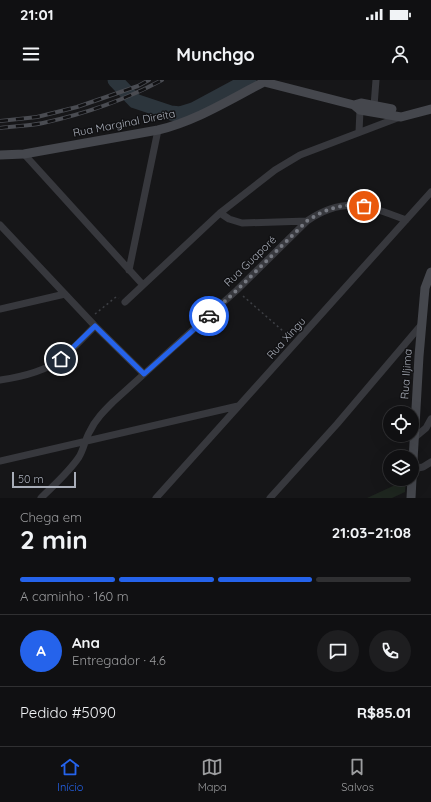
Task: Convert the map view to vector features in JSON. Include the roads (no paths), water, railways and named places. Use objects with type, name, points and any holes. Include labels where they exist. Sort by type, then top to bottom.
[{"type":"main road","points":[[266,81],[357,107],[401,117],[431,109]]},
{"type":"main road","name":"Rua Marginal Direita","points":[[0,155],[24,154],[158,130],[178,125],[193,119],[266,81]]},
{"type":"main road","points":[[357,107],[361,103],[404,111],[411,114]]},
{"type":"main road","name":"Rua Iljima","points":[[416,406],[425,288],[431,272]]},
{"type":"main road","name":"Rua Iljima","points":[[411,498],[412,486]]},
{"type":"street","points":[[374,106],[376,80]]},
{"type":"street","points":[[357,107],[359,132]]},
{"type":"street","points":[[125,302],[220,213],[275,170],[300,155],[401,117]]},
{"type":"street","points":[[129,270],[158,130]]},
{"type":"street","points":[[24,154],[144,285]]},
{"type":"street","name":"Rua Xingu","points":[[156,498],[297,343],[431,192]]},
{"type":"street","name":"Rua Guaporé","points":[[41,498],[78,458],[96,420],[113,402],[237,290],[307,221],[320,213],[338,206],[353,205],[376,208],[406,220]]},
{"type":"street","points":[[220,213],[229,219],[242,222],[307,221]]},
{"type":"street","points":[[0,225],[95,326],[144,374]]},
{"type":"street","points":[[0,309],[65,294]]},
{"type":"street","points":[[270,498],[337,424],[422,324]]},
{"type":"street","points":[[0,380],[20,377],[42,370],[61,359],[95,326]]},
{"type":"street","points":[[0,462],[239,406]]},
{"type":"street","points":[[419,434],[426,428],[431,419]]},
{"type":"street","points":[[419,470],[431,462]]},
{"type":"waterway","points":[[115,80],[135,101],[171,113],[180,114],[193,110],[249,80]]},
{"type":"railway","points":[[0,121],[37,117],[77,107],[138,86],[149,80]]},
{"type":"railway","points":[[0,128],[38,124],[74,115],[104,106],[134,94],[162,80]]}]
